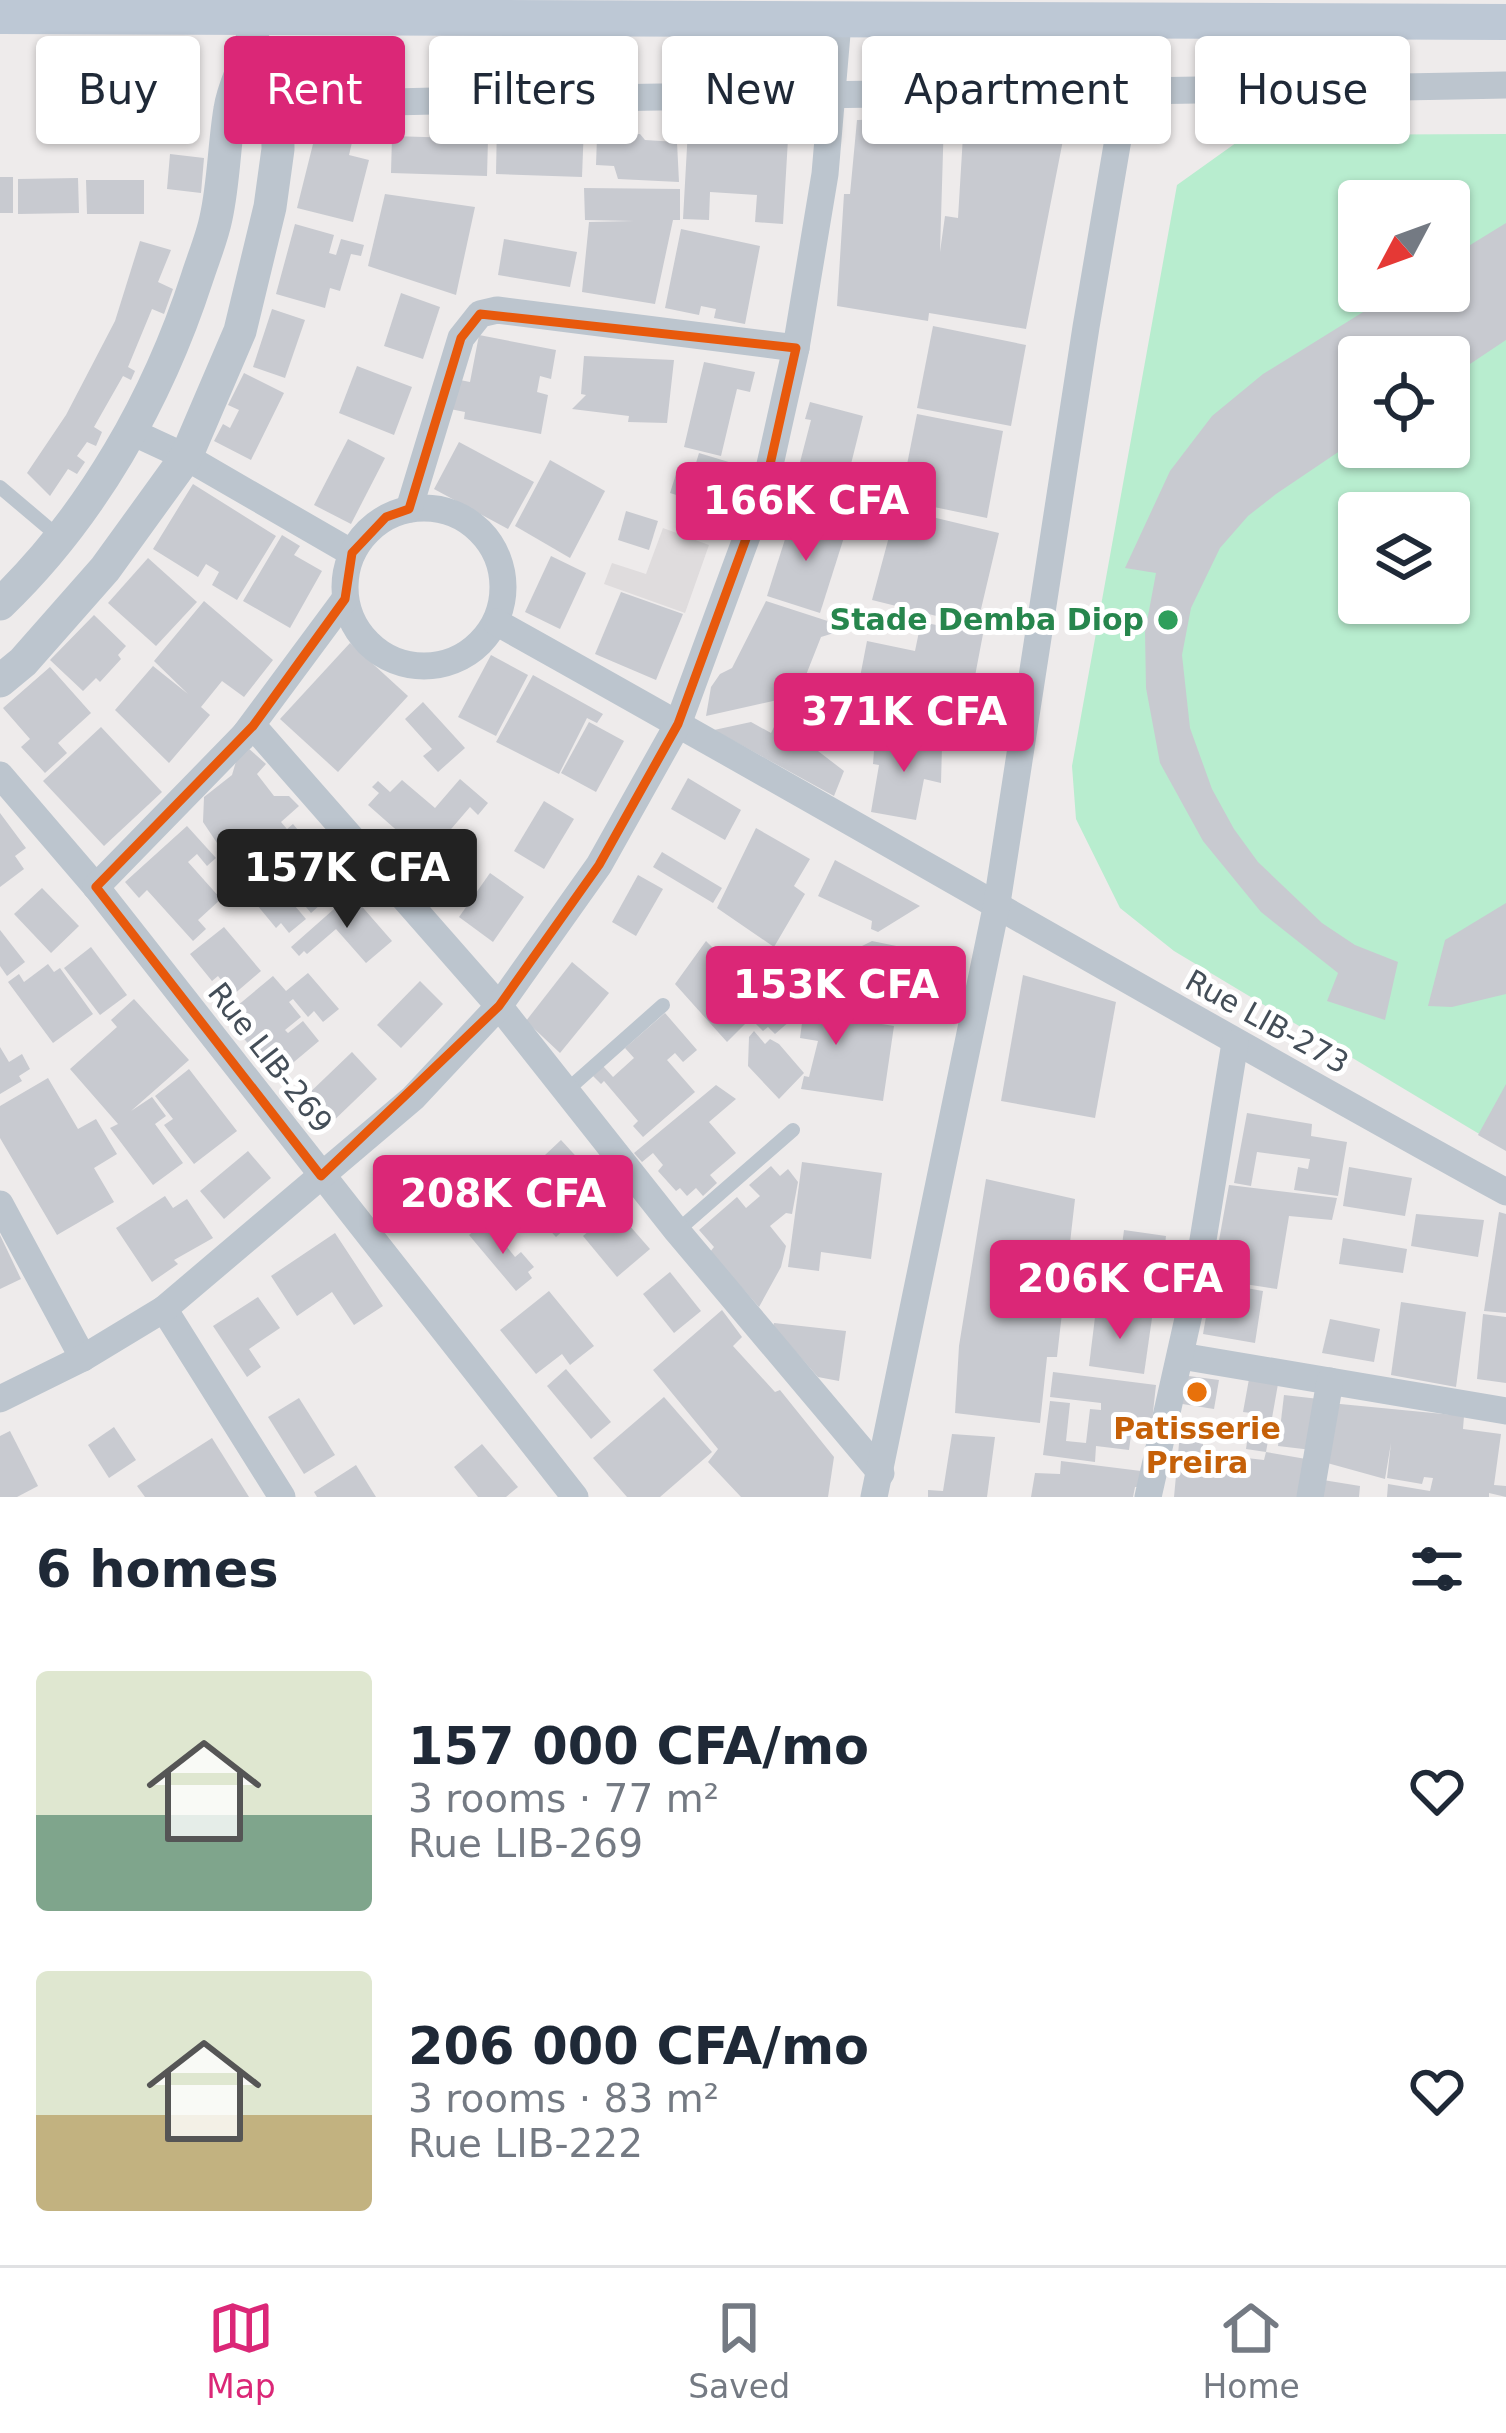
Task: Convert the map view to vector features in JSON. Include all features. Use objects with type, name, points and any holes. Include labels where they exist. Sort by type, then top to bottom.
[{"type":"main road","points":[[0,16],[252,32],[838,22],[889,11],[1069,11],[1138,22],[1506,22]]},
{"type":"street","points":[[837,36],[838,22]]},
{"type":"street","points":[[1136,36],[1138,22]]},
{"type":"street","points":[[252,32],[254,36]]},
{"type":"street","points":[[0,604],[59,537],[132,432],[181,328],[216,219],[230,106],[252,32]]},
{"type":"street","points":[[1171,92],[1506,85]]},
{"type":"street","points":[[405,102],[662,96]]},
{"type":"street","points":[[0,681],[23,662],[105,569],[186,457],[240,331],[270,207],[278,144]]},
{"type":"street","points":[[0,1399],[83,1358],[164,1309],[413,1098],[499,1006],[598,866],[678,724],[765,487],[796,348],[828,144]]},
{"type":"street","points":[[877,1485],[998,903],[1117,144]]},
{"type":"street","points":[[409,509],[461,338],[480,314],[496,310],[796,348]]},
{"type":"street","points":[[132,432],[186,457],[352,553]]},
{"type":"street","points":[[434,508],[458,516],[486,540],[502,573],[496,622],[483,641],[466,656],[423,667],[380,654],[351,620],[345,599],[352,553],[366,532],[386,517],[409,509],[434,508]]},
{"type":"street","points":[[96,886],[254,726],[345,599]]},
{"type":"street","name":"Rue LIB-273","points":[[496,622],[1506,1192]]},
{"type":"street","points":[[254,726],[499,1006],[877,1485]]},
{"type":"street","name":"Rue LIB-269","points":[[0,775],[96,886],[575,1497]]},
{"type":"street","points":[[1148,1497],[1211,1204],[1235,1043]]},
{"type":"street","points":[[0,1204],[83,1358]]},
{"type":"street","points":[[164,1309],[282,1497]]},
{"type":"street","points":[[1181,1356],[1506,1411]]},
{"type":"street","points":[[1310,1497],[1330,1381]]},
{"type":"lane","points":[[0,488],[59,537]]},
{"type":"lane","points":[[566,1091],[663,1005]]},
{"type":"lane","points":[[677,1231],[793,1130]]},
{"type":"highlighted area","points":[[480,314],[796,348],[765,487],[678,724],[599,865],[499,1006],[321,1176],[96,887],[253,726],[345,599],[352,553],[386,517],[409,509],[461,338]]},
{"type":"shaded area","points":[[663,528],[709,545],[685,613],[604,584],[612,563],[646,574]]},
{"type":"green space","points":[[1410,134],[1506,134],[1506,1150],[1174,951],[1120,908],[1076,819],[1072,766],[1177,185],[1234,144],[1410,144]]},
{"type":"building","points":[[857,120],[862,120],[862,144],[943,144],[940,252],[945,216],[958,218],[962,144],[1062,144],[1026,329],[929,313],[928,321],[837,306],[844,194],[850,194]]},
{"type":"building","points":[[638,134],[645,140],[677,144],[679,182],[618,179],[614,166],[596,165],[597,144],[638,144]]},
{"type":"building","points":[[405,136],[429,137],[429,144],[488,144],[487,176],[391,173],[392,144],[405,144]]},
{"type":"building","points":[[313,144],[352,144],[349,155],[369,160],[353,222],[297,208]]},
{"type":"building","points":[[497,144],[583,144],[582,177],[496,174]]},
{"type":"building","points":[[687,144],[788,144],[783,224],[755,222],[757,195],[710,192],[709,220],[683,219]]},
{"type":"building","points":[[170,154],[204,158],[201,193],[167,189]]},
{"type":"building","points":[[0,177],[13,177],[13,213],[0,213]]},
{"type":"building","points":[[78,178],[79,213],[18,214],[18,179]]},
{"type":"building","points":[[86,180],[144,180],[144,214],[87,214]]},
{"type":"building","points":[[584,188],[680,189],[680,220],[673,220],[655,304],[582,292],[589,222],[634,221],[585,220]]},
{"type":"building","points":[[385,194],[475,207],[456,295],[368,266]]},
{"type":"building","name":"Stade Demba Diop","points":[[1506,223],[1506,340],[1470,364],[1470,336],[1338,336],[1338,452],[1248,516],[1220,548],[1191,608],[1182,655],[1190,728],[1212,789],[1234,829],[1258,862],[1322,923],[1355,945],[1398,962],[1385,1020],[1327,1001],[1338,973],[1261,912],[1203,841],[1160,763],[1146,688],[1145,632],[1156,573],[1125,568],[1170,471],[1212,416],[1263,374],[1363,312],[1470,312],[1470,245]]},
{"type":"building","points":[[295,224],[334,235],[329,253],[336,255],[341,239],[364,245],[361,256],[351,254],[340,291],[330,288],[325,308],[276,294]]},
{"type":"building","points":[[681,229],[760,246],[745,324],[714,318],[716,309],[701,306],[699,315],[665,308]]},
{"type":"building","points":[[504,239],[577,252],[570,287],[498,275]]},
{"type":"building","points":[[140,241],[171,250],[158,282],[173,289],[164,314],[152,309],[128,367],[135,371],[131,380],[123,376],[94,427],[102,432],[96,446],[87,442],[77,456],[85,462],[77,474],[68,469],[50,496],[27,473],[66,415],[115,321]]},
{"type":"building","points":[[401,293],[440,307],[423,359],[384,346]]},
{"type":"building","points":[[272,309],[305,320],[285,378],[253,367]]},
{"type":"building","points":[[933,326],[1026,345],[1011,426],[917,408]]},
{"type":"building","points":[[479,335],[556,350],[551,379],[540,376],[537,392],[548,395],[541,434],[464,419],[465,412],[450,409],[455,379],[470,382]]},
{"type":"building","points":[[584,356],[674,360],[667,423],[628,422],[629,416],[572,409],[586,395],[581,394]]},
{"type":"building","points":[[704,362],[755,372],[750,392],[737,389],[721,456],[684,447]]},
{"type":"building","points":[[357,366],[412,387],[394,435],[339,413]]},
{"type":"building","points":[[244,373],[284,393],[251,460],[214,441],[223,424],[230,428],[239,410],[228,405]]},
{"type":"building","points":[[810,402],[863,416],[847,480],[856,483],[861,464],[897,474],[883,527],[847,517],[850,504],[793,489],[811,420],[805,419]]},
{"type":"building","points":[[917,414],[1003,431],[987,518],[900,500]]},
{"type":"building","points":[[348,439],[385,458],[351,524],[314,505]]},
{"type":"building","points":[[459,442],[534,482],[508,529],[434,489]]},
{"type":"building","points":[[699,453],[732,463],[710,539],[677,529],[686,498],[670,493],[677,471],[692,476]]},
{"type":"building","points":[[550,460],[605,491],[570,558],[515,526]]},
{"type":"building","points":[[193,484],[276,536],[237,600],[212,585],[219,572],[206,564],[198,577],[153,549]]},
{"type":"building","points":[[626,511],[658,521],[649,550],[618,540]]},
{"type":"building","points":[[793,514],[846,531],[820,613],[767,596]]},
{"type":"building","points":[[932,517],[999,533],[977,626],[872,600],[890,533],[894,529],[919,535],[922,522],[930,524]]},
{"type":"building","points":[[282,535],[300,546],[294,555],[322,571],[290,628],[243,601]]},
{"type":"building","points":[[551,556],[586,573],[560,629],[525,612]]},
{"type":"building","points":[[148,558],[197,602],[156,646],[108,603]]},
{"type":"building","points":[[621,592],[683,614],[656,680],[595,654]]},
{"type":"building","points":[[204,601],[273,660],[244,697],[222,681],[201,707],[210,715],[169,763],[115,710],[153,666],[188,694],[154,661]]},
{"type":"building","points":[[766,601],[840,625],[821,637],[806,675],[819,679],[817,691],[706,716],[711,687],[720,674],[732,668]]},
{"type":"building","points":[[94,615],[126,646],[100,682],[96,678],[83,691],[50,660]]},
{"type":"building","points":[[921,622],[983,634],[964,734],[882,719],[855,703],[867,641],[915,651]]},
{"type":"building","points":[[350,643],[408,696],[338,772],[280,719]]},
{"type":"building","points":[[491,655],[528,675],[496,736],[458,717]]},
{"type":"building","points":[[50,667],[91,713],[58,743],[67,753],[45,773],[21,747],[30,739],[3,708]]},
{"type":"building","points":[[533,675],[603,714],[597,723],[587,718],[559,774],[496,742]]},
{"type":"building","points":[[423,702],[465,748],[438,772],[423,756],[432,749],[405,719]]},
{"type":"building","points":[[814,707],[809,721],[822,723],[818,751],[844,771],[834,796],[714,730],[751,722],[771,733],[780,715],[795,720],[799,712]]},
{"type":"building","points":[[589,722],[624,741],[596,792],[561,773]]},
{"type":"building","points":[[101,727],[162,792],[104,846],[43,781]]},
{"type":"building","points":[[875,737],[942,746],[941,783],[924,779],[916,820],[871,812],[879,765],[873,764]]},
{"type":"building","points":[[247,747],[266,764],[257,774],[274,796],[289,796],[299,806],[281,822],[287,829],[293,824],[345,886],[336,894],[319,872],[314,876],[330,896],[311,913],[301,901],[295,906],[306,919],[289,933],[281,923],[276,928],[257,905],[288,878],[258,842],[246,853],[254,863],[239,876],[203,822],[204,797],[232,775],[237,758]]},
{"type":"building","points":[[688,778],[741,810],[725,840],[671,809]]},
{"type":"building","points":[[460,779],[488,803],[478,815],[470,807],[427,857],[368,805],[379,793],[372,787],[378,781],[390,792],[402,780],[435,808]]},
{"type":"building","points":[[544,801],[574,819],[544,869],[514,851]]},
{"type":"building","points":[[0,813],[26,848],[15,856],[24,869],[0,887]]},
{"type":"building","points":[[187,826],[216,858],[207,866],[197,854],[188,862],[221,899],[198,920],[206,929],[193,941],[147,890],[139,898],[125,882]]},
{"type":"building","points":[[756,828],[810,859],[794,886],[805,894],[774,947],[717,908]]},
{"type":"building","points":[[662,852],[722,888],[713,903],[653,867]]},
{"type":"building","points":[[835,860],[920,906],[878,932],[871,929],[872,921],[818,896]]},
{"type":"building","points":[[490,873],[524,897],[493,942],[459,917]]},
{"type":"building","points":[[638,875],[663,889],[636,936],[612,922]]},
{"type":"building","points":[[42,888],[79,926],[51,953],[14,914]]},
{"type":"building","points":[[351,894],[392,941],[366,963],[336,929],[299,956],[291,947]]},
{"type":"building","points":[[1506,903],[1506,994],[1452,1007],[1428,1006],[1445,940]]},
{"type":"building","points":[[224,927],[261,971],[233,995],[218,976],[212,981],[190,954]]},
{"type":"building","points":[[0,930],[25,962],[7,976],[0,966]]},
{"type":"building","points":[[706,941],[754,989],[747,997],[759,1010],[727,1042],[675,984]]},
{"type":"building","points":[[872,941],[906,948],[905,957],[911,957],[897,1015],[848,1009],[843,997],[850,952]]},
{"type":"building","points":[[91,947],[127,995],[100,1015],[64,968]]},
{"type":"building","points":[[572,962],[609,993],[560,1053],[526,1021]]},
{"type":"building","points":[[48,964],[54,972],[60,968],[93,1014],[53,1043],[8,982],[19,974],[24,982]]},
{"type":"building","points":[[308,973],[339,1009],[323,1022],[314,1011],[308,1017],[293,999],[289,1002],[301,1017],[285,1030],[288,1033],[303,1021],[319,1041],[276,1077],[225,1016],[273,976],[286,991]]},
{"type":"building","points":[[1023,975],[1116,1002],[1095,1118],[1001,1101]]},
{"type":"building","points":[[420,981],[443,1004],[401,1048],[377,1025]]},
{"type":"building","points":[[794,983],[815,1005],[814,1013],[894,1026],[883,1101],[801,1089],[818,1041],[800,1038],[798,1014],[775,1034],[754,1022]]},
{"type":"building","points":[[134,999],[189,1060],[131,1111],[152,1097],[166,1116],[155,1124],[183,1163],[153,1185],[110,1128],[118,1124],[70,1069],[117,1027],[111,1020]]},
{"type":"building","points":[[665,1013],[697,1050],[683,1062],[675,1053],[667,1060],[695,1092],[643,1137],[633,1126],[638,1121],[604,1081],[601,1084],[593,1076],[603,1066],[613,1077],[634,1058],[625,1048]]},
{"type":"building","points":[[754,1031],[765,1044],[770,1039],[779,1044],[804,1073],[779,1099],[748,1066],[749,1037]]},
{"type":"building","points":[[0,1047],[9,1062],[22,1054],[30,1069],[19,1076],[22,1081],[0,1094]]},
{"type":"building","points":[[352,1052],[377,1079],[327,1127],[302,1100]]},
{"type":"building","points":[[189,1069],[237,1131],[194,1164],[164,1125],[173,1119],[155,1096]]},
{"type":"building","points":[[48,1078],[78,1129],[96,1119],[117,1154],[94,1168],[114,1202],[57,1235],[0,1138],[0,1106]]},
{"type":"building","points":[[1506,1084],[1506,1151],[1478,1135]]},
{"type":"building","points":[[716,1085],[736,1099],[709,1122],[736,1153],[710,1175],[717,1183],[703,1196],[696,1188],[687,1196],[658,1171],[663,1165],[653,1153],[642,1162],[634,1153]]},
{"type":"building","points":[[1247,1113],[1312,1124],[1311,1136],[1347,1142],[1338,1196],[1294,1190],[1298,1167],[1308,1169],[1310,1159],[1257,1152],[1251,1186],[1234,1183]]},
{"type":"building","points":[[561,1140],[607,1190],[556,1237],[510,1188]]},
{"type":"building","points":[[248,1151],[271,1178],[224,1219],[200,1191]]},
{"type":"building","points":[[802,1162],[882,1173],[871,1259],[821,1252],[819,1271],[788,1267]]},
{"type":"building","points":[[771,1166],[780,1176],[788,1169],[798,1182],[792,1214],[786,1213],[770,1226],[786,1246],[781,1267],[759,1307],[710,1252],[714,1247],[699,1230],[737,1197],[746,1208],[760,1196],[749,1185]]},
{"type":"building","points":[[1349,1167],[1412,1178],[1405,1216],[1343,1206]]},
{"type":"building","points":[[986,1179],[1075,1199],[1057,1357],[1047,1357],[1040,1423],[955,1413],[959,1346]]},
{"type":"building","points":[[1229,1185],[1337,1198],[1332,1220],[1289,1216],[1277,1289],[1212,1279]]},
{"type":"building","points":[[165,1196],[173,1208],[187,1199],[213,1238],[174,1260],[178,1264],[152,1282],[116,1228]]},
{"type":"building","points":[[615,1209],[650,1249],[617,1277],[583,1236]]},
{"type":"building","points":[[1499,1212],[1506,1214],[1506,1313],[1484,1311]]},
{"type":"building","points":[[1416,1214],[1484,1220],[1478,1257],[1411,1246]]},
{"type":"building","points":[[486,1221],[515,1257],[521,1252],[534,1267],[528,1272],[532,1278],[516,1291],[469,1235]]},
{"type":"building","points":[[1124,1230],[1166,1236],[1158,1305],[1115,1299]]},
{"type":"building","points":[[335,1233],[383,1306],[354,1325],[332,1292],[297,1316],[271,1276]]},
{"type":"building","points":[[0,1235],[21,1279],[0,1289]]},
{"type":"building","points":[[1343,1238],[1407,1249],[1403,1273],[1339,1264]]},
{"type":"building","points":[[670,1272],[701,1311],[674,1333],[643,1294]]},
{"type":"building","points":[[1212,1282],[1263,1291],[1255,1343],[1203,1334]]},
{"type":"building","points":[[549,1291],[594,1346],[570,1365],[562,1354],[536,1374],[500,1330]]},
{"type":"building","points":[[258,1297],[280,1328],[249,1349],[261,1367],[247,1377],[213,1326]]},
{"type":"building","points":[[1401,1302],[1466,1312],[1456,1387],[1391,1375]]},
{"type":"building","points":[[1096,1309],[1152,1318],[1144,1374],[1089,1366]]},
{"type":"building","points":[[722,1310],[742,1337],[733,1346],[775,1392],[780,1390],[834,1457],[828,1497],[741,1497],[708,1462],[718,1449],[653,1370]]},
{"type":"building","points":[[1483,1314],[1506,1317],[1506,1383],[1477,1379]]},
{"type":"building","points":[[1330,1319],[1380,1329],[1374,1362],[1322,1353]]},
{"type":"building","points":[[774,1323],[846,1331],[839,1381],[818,1377]]},
{"type":"building","points":[[566,1369],[611,1422],[591,1439],[547,1386]]},
{"type":"building","points":[[1053,1372],[1156,1385],[1151,1430],[1132,1428],[1129,1450],[1096,1446],[1095,1462],[1043,1455],[1050,1401],[1070,1403],[1066,1441],[1086,1443],[1090,1409],[1101,1410],[1101,1403],[1050,1397]]},
{"type":"building","name":"Patisserie Preira","points":[[1181,1375],[1219,1380],[1214,1409],[1176,1403]]},
{"type":"building","points":[[1249,1379],[1278,1384],[1266,1452],[1246,1449],[1251,1413],[1243,1412]]},
{"type":"building","points":[[1284,1395],[1319,1399],[1312,1450],[1278,1446]]},
{"type":"building","points":[[664,1397],[712,1452],[660,1497],[627,1497],[593,1458]]},
{"type":"building","points":[[299,1398],[335,1455],[304,1474],[268,1417]]},
{"type":"building","points":[[1330,1403],[1464,1416],[1463,1429],[1501,1434],[1494,1485],[1506,1486],[1506,1497],[1489,1493],[1489,1497],[1387,1497],[1388,1484],[1430,1491],[1433,1478],[1424,1477],[1422,1484],[1387,1478],[1391,1443],[1385,1479],[1320,1461]]},
{"type":"building","points":[[114,1427],[136,1460],[109,1478],[88,1445]]},
{"type":"building","points":[[10,1431],[38,1486],[17,1497],[0,1497],[0,1436]]},
{"type":"building","points":[[1180,1433],[1203,1436],[1203,1453],[1264,1460],[1266,1452],[1306,1459],[1299,1497],[1174,1497]]},
{"type":"building","points":[[952,1434],[995,1437],[987,1497],[928,1497],[928,1490],[943,1491]]},
{"type":"building","points":[[212,1438],[249,1497],[145,1497],[137,1486]]},
{"type":"building","points":[[482,1444],[518,1487],[506,1497],[478,1497],[454,1467]]},
{"type":"building","points":[[1061,1461],[1141,1471],[1138,1487],[1133,1497],[1031,1497],[1035,1473],[1060,1474]]},
{"type":"building","points":[[356,1465],[376,1497],[317,1497],[314,1492]]},
{"type":"building","points":[[1323,1480],[1360,1486],[1359,1497],[1319,1497]]},
{"type":"place","name":"Stade Demba Diop","points":[[1168,620]]},
{"type":"place","name":"Patisserie Preira","points":[[1197,1392]]}]
